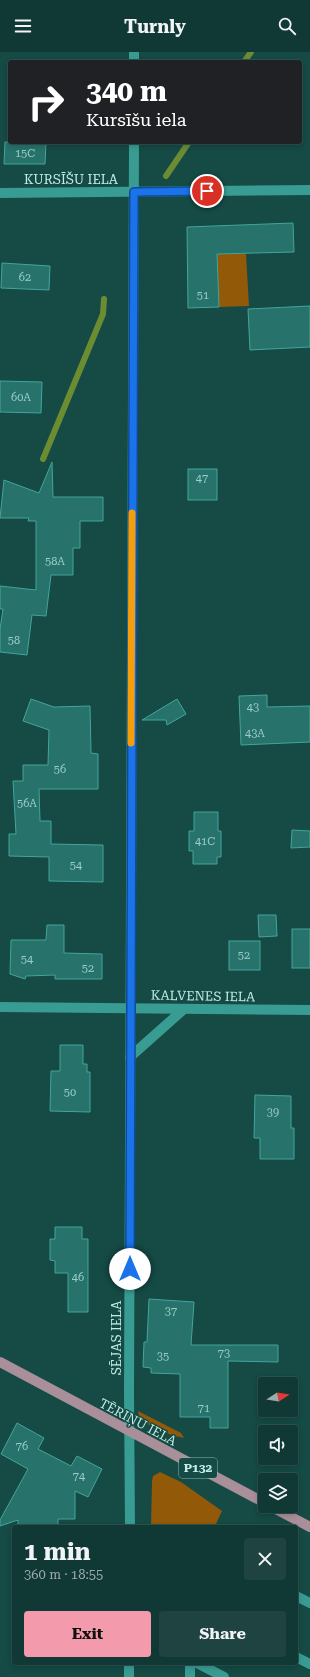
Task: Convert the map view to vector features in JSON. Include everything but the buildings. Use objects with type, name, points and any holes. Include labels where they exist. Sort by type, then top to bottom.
[{"type":"main road","name":"TĒRIŅU IELA","points":[[0,1362],[258,1499]]},
{"type":"main road","points":[[283,1513],[310,1527]]},
{"type":"street","name":"SĒJAS IELA","points":[[130,1525],[130,1009],[134,144]]},
{"type":"street","name":"KURSĪŠU IELA","points":[[0,193],[310,190]]},
{"type":"street","name":"KALVENES IELA","points":[[0,1007],[310,1010]]},
{"type":"street","points":[[130,1057],[184,1009]]},
{"type":"street","points":[[298,1597],[310,1603]]},
{"type":"street","points":[[298,1658],[310,1664]]},
{"type":"street","points":[[129,1665],[129,1677]]},
{"type":"street","points":[[190,1665],[190,1677]]},
{"type":"street","points":[[201,1665],[224,1677]]},
{"type":"shaded area","points":[[217,254],[246,254],[249,306],[219,307]]},
{"type":"shaded area","points":[[138,1411],[181,1433],[184,1438],[165,1433],[154,1428],[143,1421],[139,1416]]},
{"type":"shaded area","points":[[160,1472],[181,1482],[222,1511],[216,1524],[151,1525],[153,1476]]},
{"type":"waterway","points":[[245,60],[251,52]]},
{"type":"waterway","points":[[166,176],[188,144]]},
{"type":"waterway","points":[[43,459],[103,314],[104,299]]},
{"type":"slow traffic","points":[[131,743],[132,513]]},
{"type":"route","points":[[130,1269],[134,192],[207,191]]}]
